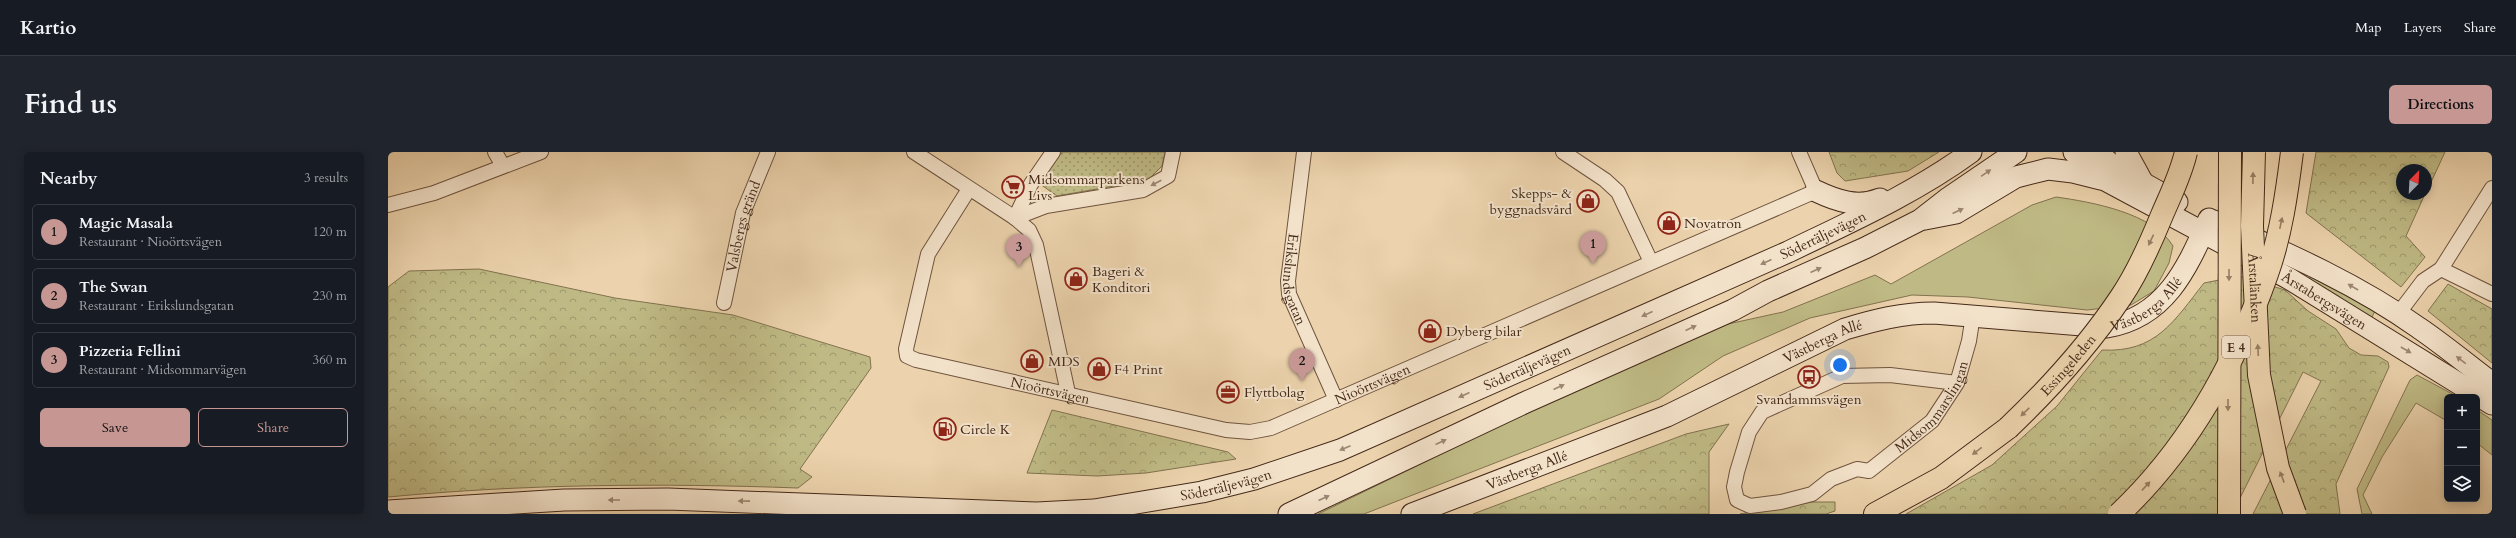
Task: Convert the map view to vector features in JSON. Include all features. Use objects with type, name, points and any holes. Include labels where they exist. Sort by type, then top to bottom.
[{"type":"highway","name":"Essingeleden","points":[[1875,514],[1941,478],[2008,428],[2043,394],[2081,352],[2122,296],[2151,242],[2175,185],[2186,152]]},
{"type":"highway","name":"Årstalänken","points":[[2229,514],[2230,152]]},
{"type":"highway","name":"Årstalänken","points":[[2254,152],[2252,226],[2259,375],[2278,468],[2295,514]]},
{"type":"highway","name":"E 4","points":[[2119,514],[2165,466],[2209,401],[2241,338],[2268,273],[2280,225],[2292,152]]},
{"type":"main road","name":"Södertäljevägen","points":[[388,511],[556,500],[668,500],[1037,513],[1094,510],[1202,492],[1254,479],[1340,450],[1788,252],[1856,219],[1926,181],[1971,152]]},
{"type":"main road","name":"Södertäljevägen","points":[[1288,514],[1524,403],[1733,310],[1768,291],[1865,248],[1920,220],[1947,199],[2016,152]]},
{"type":"main road","name":"Årstabergsvägen","points":[[2074,152],[2107,181],[2206,225],[2298,258],[2398,314],[2492,383]]},
{"type":"main road","name":"Årstabergsvägen","points":[[2097,152],[2114,167],[2143,184],[2288,278],[2492,404]]},
{"type":"main road","points":[[2126,152],[2143,184]]},
{"type":"main road","points":[[1920,220],[1956,213],[2016,177],[2048,169],[2073,172],[2107,181]]},
{"type":"main road","points":[[1816,191],[1833,200],[1852,204],[1869,204],[1926,181]]},
{"type":"main road","name":"Västberga Allé","points":[[1412,514],[1667,416],[1846,329],[1907,313],[1973,316],[2107,327],[2126,324],[2156,307],[2170,291],[2206,225]]},
{"type":"main road","points":[[2382,336],[2398,314]]},
{"type":"street","points":[[495,152],[503,166]]},
{"type":"street","points":[[388,205],[434,193],[541,152]]},
{"type":"street","name":"Valsbergs gränd","points":[[724,303],[742,219],[768,152]]},
{"type":"street","points":[[914,152],[1015,218],[1029,230],[1036,246],[1068,393]]},
{"type":"street","points":[[1015,218],[1031,184],[1053,152]]},
{"type":"street","points":[[1015,218],[1046,206],[1143,190],[1168,176],[1174,152]]},
{"type":"street","name":"Erikslundsgatan","points":[[1304,152],[1288,281],[1289,294],[1336,400]]},
{"type":"street","points":[[1563,152],[1605,180],[1618,192],[1651,262]]},
{"type":"street","points":[[1799,152],[1816,191]]},
{"type":"street","points":[[2398,314],[2423,281],[2440,269],[2492,188]]},
{"type":"street","name":"Nioörtsvägen","points":[[970,189],[928,254],[906,349],[907,356],[916,360],[1068,393],[1193,424],[1226,430],[1250,432],[1271,428],[1816,191]]},
{"type":"street","points":[[2440,269],[2492,294]]},
{"type":"street","name":"Midsommarslingan","points":[[1957,383],[1890,375],[1842,376],[1762,412],[1749,432],[1734,487],[1737,500],[1750,506],[1759,506],[1812,494],[1831,479],[1857,469],[1868,471],[1932,420],[1957,383],[1967,348],[1973,316]]},
{"type":"green space","points":[[1062,152],[1165,152],[1162,166],[1148,180],[1057,196],[1040,184]]},
{"type":"green space","points":[[1829,152],[1939,152],[1908,171],[1845,181],[1837,173]]},
{"type":"green space","points":[[2316,152],[2445,152],[2432,180],[2432,164],[2396,164],[2396,200],[2422,200],[2406,236],[2425,257],[2401,287],[2306,213]]},
{"type":"green space","points":[[2056,197],[2087,202],[2120,211],[2137,217],[2164,235],[2173,246],[2169,263],[2154,291],[2131,305],[2087,310],[1968,297],[1912,295],[1810,318],[1723,356],[1659,399],[1364,514],[1318,514],[1536,408],[1728,324],[1783,312],[1875,275],[1891,284],[2032,205]]},
{"type":"green space","points":[[479,269],[615,298],[733,315],[870,357],[871,368],[800,469],[812,477],[798,488],[695,485],[541,487],[490,489],[388,497],[388,287],[409,271]]},
{"type":"green space","points":[[2310,275],[2375,311],[2370,321],[2340,297],[2310,279]]},
{"type":"green space","points":[[2239,276],[2285,290],[2308,311],[2336,329],[2349,348],[2361,355],[2378,356],[2388,362],[2389,367],[2336,484],[2340,514],[2253,514],[2321,381],[2303,372],[2232,514],[1906,514],[1992,465],[2057,406],[2102,350],[2121,350],[2150,340],[2173,322],[2204,283]]},
{"type":"green space","points":[[2448,284],[2492,309],[2492,363],[2428,311]]},
{"type":"green space","points":[[2417,375],[2452,394],[2444,394],[2444,419],[2416,403],[2382,457],[2363,495],[2372,514],[2362,514],[2357,489],[2410,380]]},
{"type":"green space","points":[[1052,410],[1228,452],[1236,459],[1146,473],[1097,476],[1027,473]]},
{"type":"green space","points":[[2480,412],[2492,420],[2492,455],[2480,445]]},
{"type":"green space","points":[[1729,424],[1709,452],[1709,514],[1473,514],[1686,434]]},
{"type":"green space","points":[[1812,502],[1835,502],[1835,511],[1826,514],[1740,514]]},
{"type":"place","name":"Midsommarparkens Livs","points":[[1013,187]]},
{"type":"place","name":"Skepps- & byggnadsvård","points":[[1588,201]]},
{"type":"place","name":"Novatron","points":[[1669,223]]},
{"type":"place","name":"Magic Masala","points":[[1593,264]]},
{"type":"place","name":"Pizzeria Fellini","points":[[1019,267]]},
{"type":"place","name":"Bageri & Konditori","points":[[1076,279]]},
{"type":"place","name":"Dyberg bilar","points":[[1430,331]]},
{"type":"place","name":"MDS","points":[[1032,361]]},
{"type":"place","name":"F4 Print","points":[[1099,369]]},
{"type":"place","name":"Svandammsvägen","points":[[1809,377]]},
{"type":"place","name":"The Swan","points":[[1302,381]]},
{"type":"place","name":"Flyttbolag","points":[[1228,392]]},
{"type":"place","name":"Circle K","points":[[945,429]]}]
